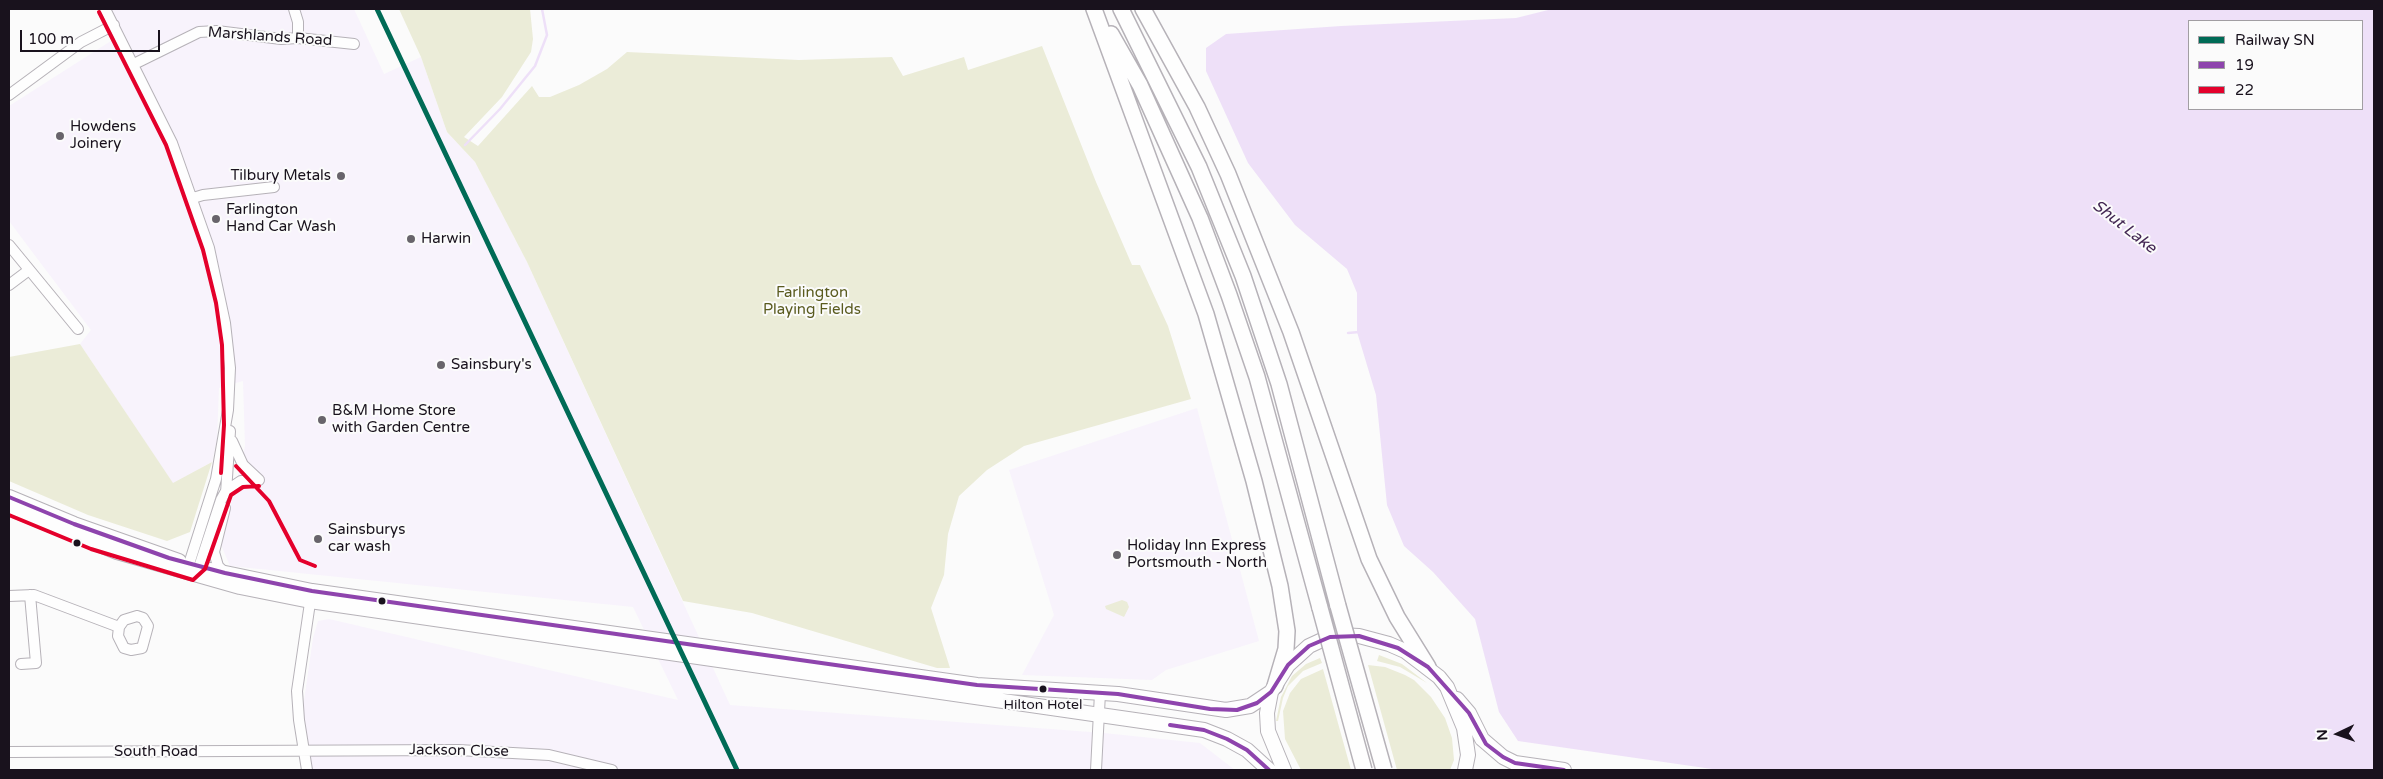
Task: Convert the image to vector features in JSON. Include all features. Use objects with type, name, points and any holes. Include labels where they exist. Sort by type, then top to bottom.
[{"type":"highway","points":[[1096,9],[1140,85],[1200,218],[1229,295],[1256,377],[1364,770]]},
{"type":"highway","points":[[1096,9],[1206,314],[1254,481],[1280,586],[1287,631],[1286,649],[1273,689]]},
{"type":"highway","points":[[1121,9],[1199,168],[1243,276],[1279,384],[1384,770]]},
{"type":"highway","points":[[1143,9],[1197,107],[1228,174],[1291,332],[1369,558],[1397,618],[1428,667]]},
{"type":"main road","points":[[9,497],[81,527],[193,568],[225,573],[311,596]]},
{"type":"main road","points":[[9,508],[109,549],[311,596],[691,649],[1098,713],[1133,721],[1204,730],[1247,750],[1269,770]]},
{"type":"main road","points":[[691,649],[977,685],[1100,693],[1210,709],[1237,710],[1257,703],[1273,689],[1288,665],[1309,646],[1339,635],[1366,638],[1406,651],[1428,667],[1469,713],[1482,738],[1498,754],[1515,763],[1564,770]]},
{"type":"main road","points":[[1447,687],[1464,728],[1468,755],[1465,770]]},
{"type":"main road","points":[[1273,689],[1267,713],[1268,731],[1284,770]]},
{"type":"street","points":[[105,9],[172,143],[193,198],[209,248],[222,302],[230,368],[228,410],[216,479],[193,568]]},
{"type":"street","points":[[294,9],[298,22],[298,38]]},
{"type":"street","points":[[9,94],[81,42],[114,25]]},
{"type":"street","name":"Marshlands Road","points":[[134,64],[199,32],[217,31],[282,39],[298,38],[354,44]]},
{"type":"street","points":[[193,198],[274,187]]},
{"type":"street","points":[[9,245],[78,329]]},
{"type":"street","points":[[9,285],[29,270]]},
{"type":"street","points":[[193,568],[220,500],[226,491],[241,481],[259,480],[236,455],[228,410]]},
{"type":"street","points":[[225,573],[218,566],[214,552],[224,509],[230,425]]},
{"type":"street","points":[[216,479],[237,470],[250,471]]},
{"type":"street","points":[[21,664],[36,663],[30,595]]},
{"type":"street","points":[[9,596],[30,595],[119,627]]},
{"type":"street","points":[[307,770],[297,691],[311,596]]},
{"type":"street","points":[[1096,770],[1100,693]]},
{"type":"street","name":"Jackson Close","points":[[304,751],[458,750],[524,753],[567,758],[612,770]]},
{"type":"street","name":"South Road","points":[[9,752],[304,751]]},
{"type":"shaded area","points":[[100,9],[354,9],[384,74],[421,57],[447,132],[475,162],[527,262],[730,705],[1104,733],[1200,743],[1235,770],[311,770],[303,708],[313,638],[318,621],[329,619],[678,700],[633,607],[230,566],[221,545],[245,446],[243,381],[219,388],[217,440],[212,462],[173,484],[80,344],[91,330],[9,221],[9,106],[114,39]]},
{"type":"shaded area","points":[[1197,408],[1259,641],[1166,670],[1152,680],[1022,675],[1054,615],[1009,470]]},
{"type":"green space","name":"Farlington Playing Fields","points":[[399,9],[530,9],[533,39],[531,52],[502,97],[464,137],[478,146],[532,86],[539,97],[550,97],[579,85],[607,69],[627,52],[799,60],[892,57],[903,76],[964,57],[968,70],[1042,46],[1096,182],[1132,265],[1140,265],[1168,326],[1191,399],[1024,446],[987,470],[959,496],[948,534],[944,575],[931,608],[950,668],[937,668],[752,613],[683,601],[527,262],[475,162],[447,132],[421,57]]},
{"type":"green space","points":[[80,344],[173,483],[212,462],[190,532],[167,541],[88,515],[9,481],[9,357]]},
{"type":"green space","points":[[1122,600],[1127,602],[1129,607],[1124,617],[1106,609],[1105,606]]},
{"type":"green space","points":[[1379,655],[1402,664],[1427,683],[1400,667],[1377,661]]},
{"type":"green space","points":[[1320,658],[1322,663],[1303,671],[1288,686],[1283,698],[1278,721],[1276,721],[1281,697],[1292,676],[1306,664]]},
{"type":"green space","points":[[1368,665],[1385,667],[1405,675],[1414,680],[1431,697],[1445,718],[1452,738],[1454,760],[1450,770],[1397,770]]},
{"type":"green space","points":[[1323,669],[1351,770],[1301,770],[1285,739],[1283,711],[1290,693],[1301,679]]},
{"type":"water","name":"Shut Lake","points":[[1552,9],[2374,9],[2374,770],[1719,770],[1518,741],[1499,712],[1475,619],[1433,572],[1404,546],[1387,505],[1376,395],[1357,332],[1357,293],[1347,269],[1295,225],[1248,163],[1206,71],[1206,48],[1226,34],[1341,26],[1516,18]]},
{"type":"waterway","points":[[465,145],[500,109],[535,66],[547,35],[542,9]]},
{"type":"waterway","points":[[1348,333],[1359,332]]},
{"type":"rail line","name":"SN","points":[[377,9],[737,770]]},
{"type":"transit line","name":"22","points":[[99,12],[166,145],[203,250],[216,303],[222,345],[224,425],[221,473]]},
{"type":"transit line","name":"22","points":[[236,466],[269,501],[300,560],[315,566]]},
{"type":"transit line","name":"22","points":[[9,515],[91,549],[193,580],[205,569],[231,495],[243,487],[259,486]]},
{"type":"transit line","name":"19","points":[[9,497],[74,524],[169,558],[225,573],[312,591],[977,685],[1118,694],[1210,709],[1237,710],[1257,703],[1271,692],[1288,665],[1309,646],[1330,637],[1359,636],[1398,648],[1428,667],[1469,713],[1486,744],[1503,757],[1515,763],[1564,770]]},
{"type":"transit line","name":"19","points":[[1170,725],[1204,730],[1227,739],[1247,750],[1269,770]]},
{"type":"place","name":"Howdens Joinery","points":[[60,136]]},
{"type":"place","name":"Tilbury Metals","points":[[341,176]]},
{"type":"place","name":"Farlington Hand Car Wash","points":[[216,219]]},
{"type":"place","name":"Harwin","points":[[411,239]]},
{"type":"place","name":"Sainsbury's","points":[[441,365]]},
{"type":"place","name":"B&M Home Store with Garden Centre","points":[[322,420]]},
{"type":"place","name":"Sainsburys car wash","points":[[318,539]]},
{"type":"place","name":"Holiday Inn Express Portsmouth - North","points":[[1117,555]]},
{"type":"place","name":"Hilton Hotel","points":[[1043,689]]}]
